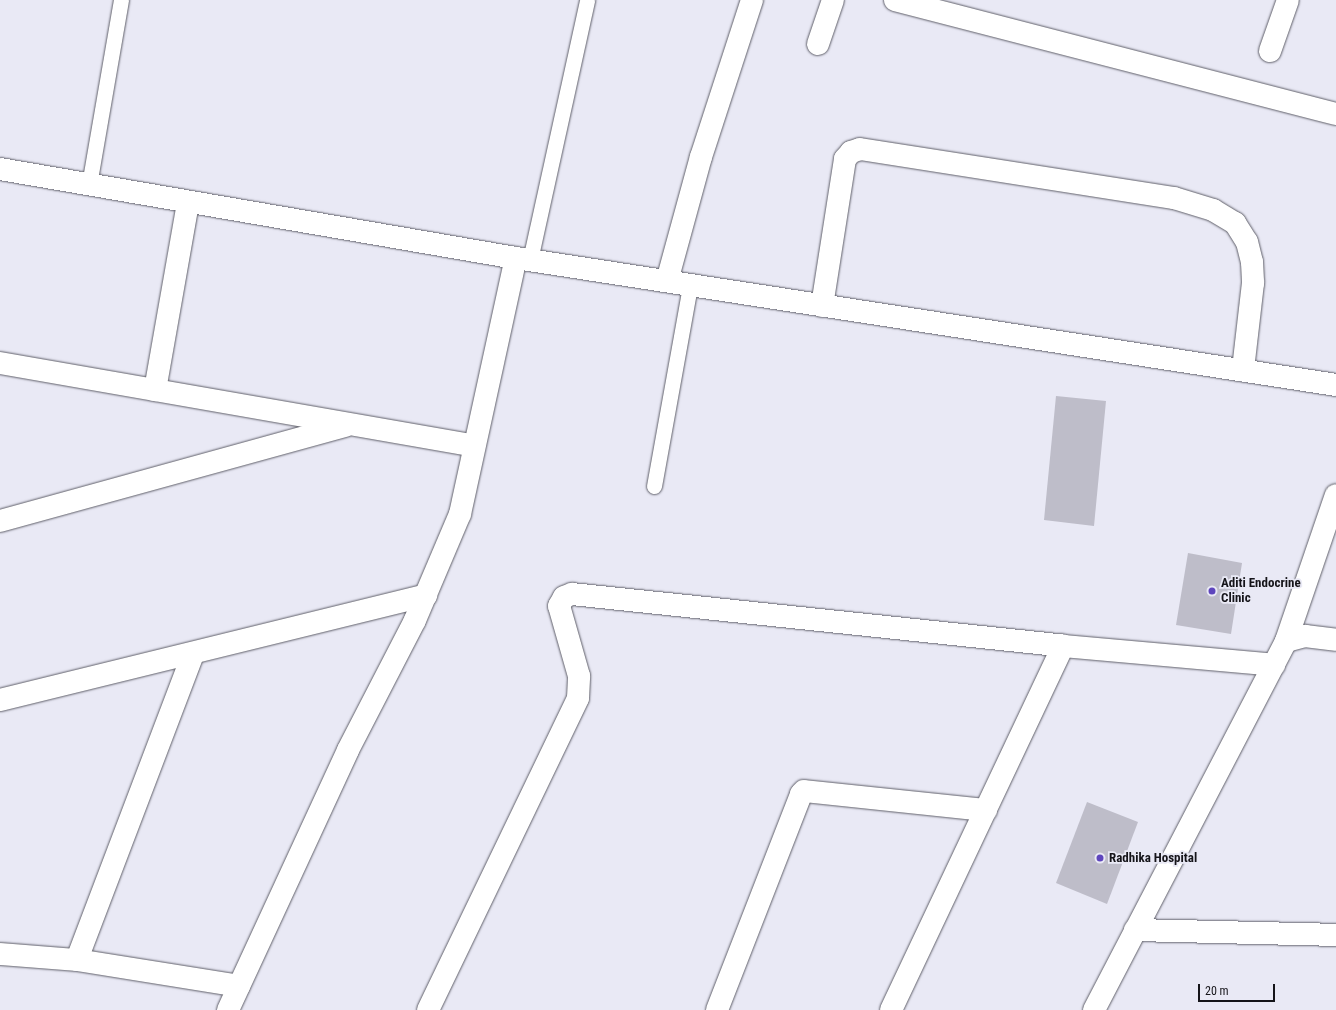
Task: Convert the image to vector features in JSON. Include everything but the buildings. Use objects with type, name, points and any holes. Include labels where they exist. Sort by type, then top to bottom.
[{"type":"street","points":[[667,281],[701,157],[752,0]]},
{"type":"street","points":[[818,44],[833,0]]},
{"type":"street","points":[[895,0],[923,4],[1336,114]]},
{"type":"street","points":[[1270,51],[1288,0]]},
{"type":"street","points":[[822,306],[845,159],[851,152],[860,149],[1174,198],[1213,210],[1235,223],[1247,242],[1252,262],[1253,283],[1242,370]]},
{"type":"street","points":[[0,169],[523,259],[1336,385]]},
{"type":"street","points":[[155,390],[188,202]]},
{"type":"street","points":[[228,1010],[348,750],[426,595],[460,514],[474,446],[523,259]]},
{"type":"street","points":[[0,363],[474,446]]},
{"type":"street","points":[[0,521],[352,424]]},
{"type":"street","points":[[1094,1010],[1286,641],[1336,495]]},
{"type":"street","points":[[428,1010],[578,698],[579,676],[559,606],[564,597],[572,594],[1063,646],[1274,665]]},
{"type":"street","points":[[0,700],[193,654],[426,595]]},
{"type":"street","points":[[1286,641],[1306,636],[1336,640]]},
{"type":"street","points":[[891,1010],[1063,646]]},
{"type":"street","points":[[77,960],[193,654]]},
{"type":"street","points":[[717,1010],[801,794],[804,791],[986,810]]},
{"type":"street","points":[[1135,930],[1336,935]]},
{"type":"street","points":[[0,954],[77,960],[239,986]]},
{"type":"lane","points":[[89,185],[121,0]]},
{"type":"lane","points":[[523,259],[587,0]]},
{"type":"lane","points":[[654,486],[690,285]]},
{"type":"place","name":"Aditi Endocrine Clinic","points":[[1212,591]]},
{"type":"place","name":"Radhika Hospital","points":[[1100,858]]}]
